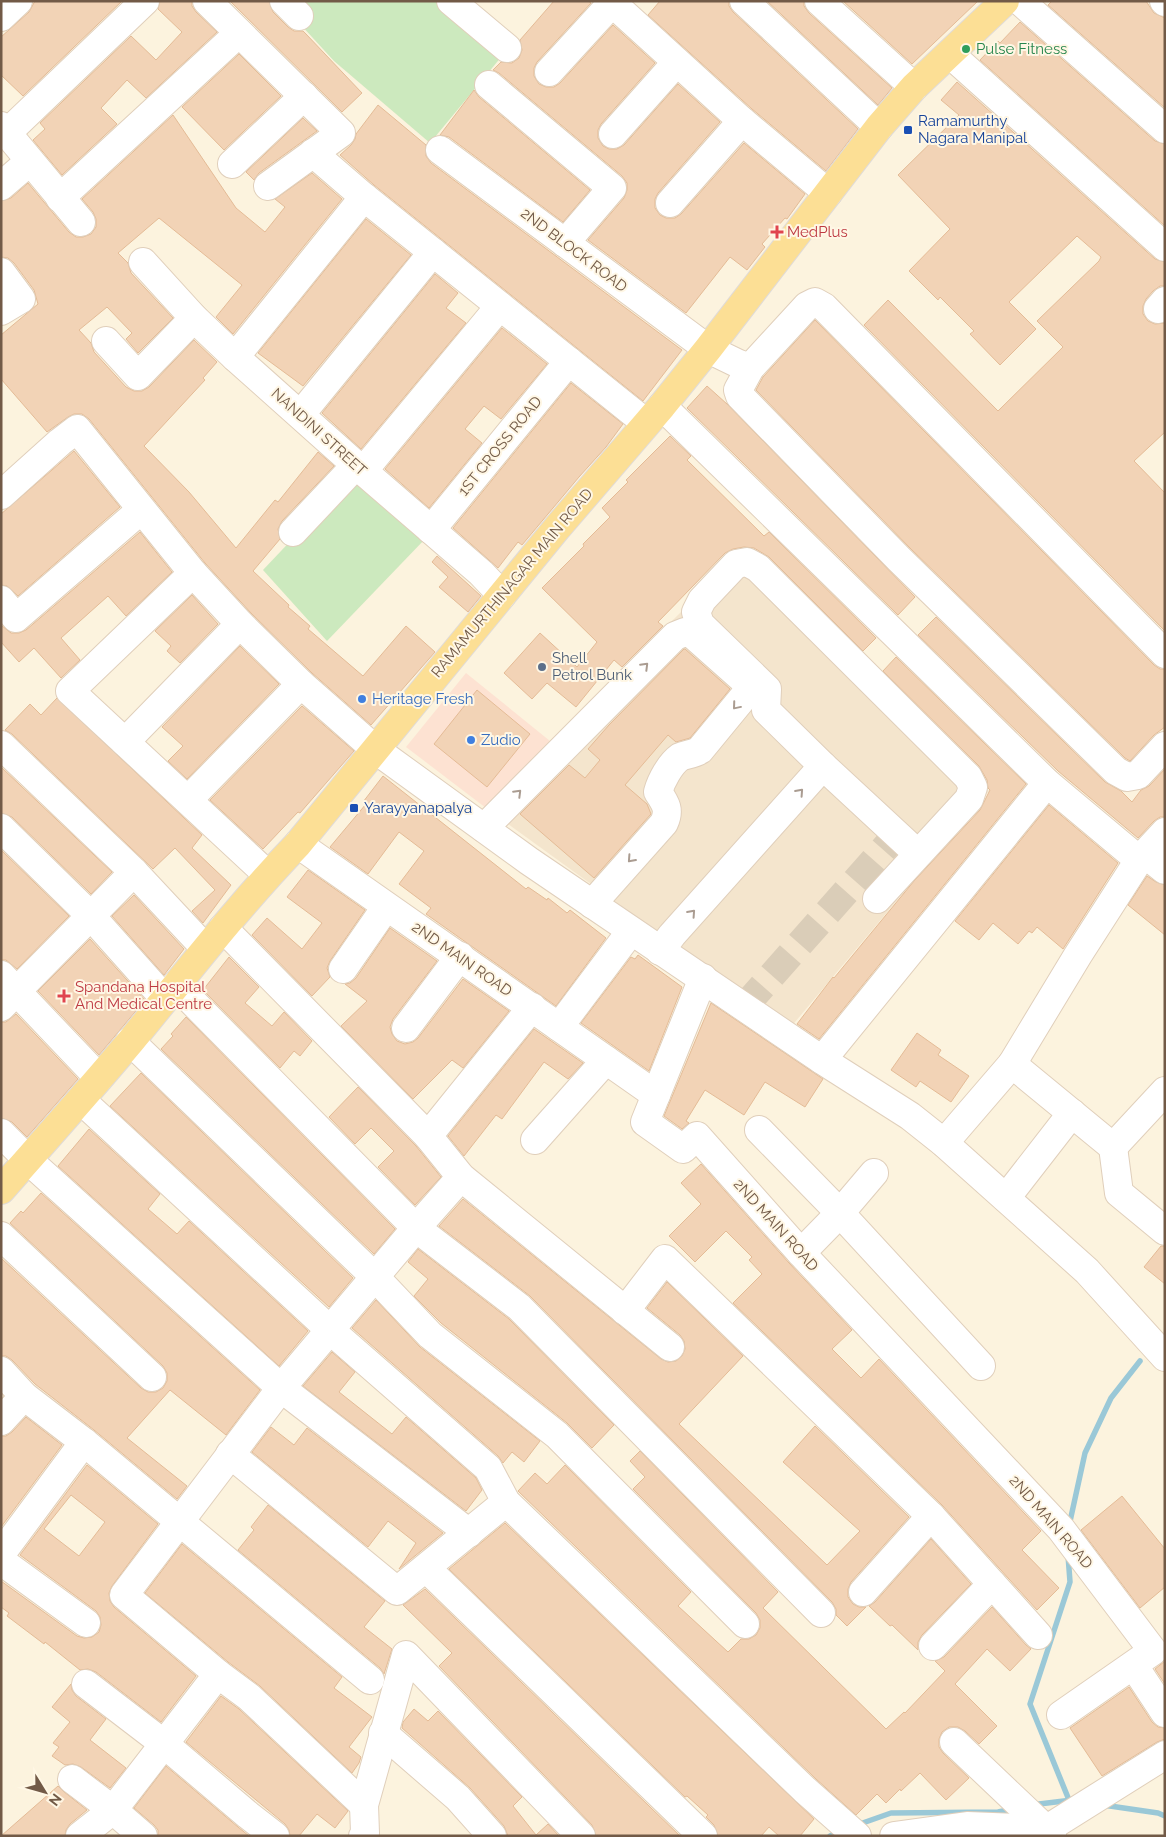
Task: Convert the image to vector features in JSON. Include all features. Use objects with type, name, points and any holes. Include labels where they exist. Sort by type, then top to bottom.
[{"type":"main road","name":"RAMAMURTHINAGAR MAIN ROAD","points":[[1,1190],[81,1100],[268,875],[298,844],[502,595],[708,349],[880,127],[914,87],[1005,1]]},
{"type":"street","points":[[1,17],[18,1]]},
{"type":"street","points":[[81,222],[4,130],[145,1]]},
{"type":"street","points":[[207,1],[341,132],[268,186]]},
{"type":"street","points":[[451,1],[507,48]]},
{"type":"street","points":[[744,1],[880,127]]},
{"type":"street","points":[[819,1],[914,87]]},
{"type":"street","points":[[1020,1],[1165,129]]},
{"type":"street","points":[[549,72],[611,2],[742,121],[828,192]]},
{"type":"street","points":[[60,198],[239,33]]},
{"type":"street","points":[[950,54],[1165,247]]},
{"type":"street","points":[[613,134],[676,62]]},
{"type":"street","points":[[489,85],[612,188],[565,243]]},
{"type":"street","points":[[232,164],[304,96]]},
{"type":"street","points":[[670,203],[742,121]]},
{"type":"street","name":"2ND BLOCK ROAD","points":[[440,150],[708,349],[750,368]]},
{"type":"street","points":[[313,154],[569,361],[654,414],[1047,783],[1149,861]]},
{"type":"street","points":[[1,186],[29,162]]},
{"type":"street","points":[[235,357],[364,197]]},
{"type":"street","points":[[300,414],[433,252]]},
{"type":"street","name":"NANDINI STREET","points":[[143,262],[194,318],[235,357],[481,574],[502,595]]},
{"type":"street","points":[[1,272],[21,299],[1,311]]},
{"type":"street","points":[[1165,654],[824,306],[815,302],[807,306],[750,368],[738,390],[740,396],[899,559],[1116,771],[1127,777],[1138,775],[1165,746]]},
{"type":"street","points":[[292,532],[359,468],[500,306]]},
{"type":"street","points":[[106,341],[138,376],[194,318]]},
{"type":"street","name":"1ST CROSS ROAD","points":[[431,530],[569,361]]},
{"type":"street","points":[[1,496],[77,429],[193,573],[240,624],[301,684],[376,750],[631,931],[822,1060],[910,1116],[944,1143],[1088,1270],[1163,1353]]},
{"type":"street","points":[[1,600],[16,618],[141,510]]},
{"type":"street","points":[[877,899],[969,799],[973,788],[968,777],[758,568],[747,562],[736,564],[702,600],[696,612],[700,624],[767,689],[766,710],[918,854]]},
{"type":"street","points":[[193,573],[70,691],[268,875]]},
{"type":"street","points":[[125,742],[240,624]]},
{"type":"street","points":[[484,828],[675,636],[684,632],[690,632],[744,680],[747,688],[746,694],[700,750],[678,758],[661,782],[658,792],[666,804],[668,814],[664,823],[592,904]]},
{"type":"street","points":[[188,800],[301,684]]},
{"type":"street","points":[[1,745],[134,872],[214,938],[428,1136],[461,1177],[670,1348]]},
{"type":"street","points":[[660,950],[823,766]]},
{"type":"street","points":[[822,1060],[1047,783]]},
{"type":"street","points":[[1,828],[416,1228],[520,1307],[821,1613]]},
{"type":"street","points":[[944,1143],[1012,1064],[1078,955],[1149,861],[1165,832]]},
{"type":"street","name":"2ND MAIN ROAD","points":[[298,844],[656,1095],[645,1122],[683,1149],[697,1136],[801,1253],[1067,1537],[1153,1651],[1134,1666]]},
{"type":"street","points":[[99,1078],[6,991],[91,916],[134,872]]},
{"type":"street","points":[[343,970],[386,907]]},
{"type":"street","points":[[560,1026],[631,931]]},
{"type":"street","points":[[406,1028],[460,956]]},
{"type":"street","points":[[656,1095],[703,978]]},
{"type":"street","points":[[428,1136],[532,1007]]},
{"type":"street","points":[[130,1042],[375,1277],[430,1335],[557,1435],[745,1624]]},
{"type":"street","points":[[535,1140],[606,1060]]},
{"type":"street","points":[[1012,1064],[1113,1147],[1119,1193],[1165,1231]]},
{"type":"street","points":[[1113,1147],[1165,1091]]},
{"type":"street","points":[[81,1100],[330,1330],[488,1468],[506,1502],[805,1790],[851,1831]]},
{"type":"street","points":[[1006,1198],[1072,1113]]},
{"type":"street","points":[[759,1130],[981,1366]]},
{"type":"street","points":[[1,1132],[28,1160],[282,1388],[468,1533]]},
{"type":"street","points":[[801,1253],[840,1214],[874,1173]]},
{"type":"street","points":[[364,1805],[249,1697],[218,1674],[124,1596],[282,1388],[461,1177]]},
{"type":"street","points":[[1,1236],[152,1376]]},
{"type":"street","points":[[625,1311],[665,1259],[931,1516],[1038,1635]]},
{"type":"street","points":[[1,1371],[24,1396],[84,1442],[370,1680]]},
{"type":"street","points":[[1,1421],[24,1396]]},
{"type":"street","points":[[1,1554],[84,1442]]},
{"type":"street","points":[[230,1454],[397,1591],[506,1502]]},
{"type":"street","points":[[863,1592],[931,1516]]},
{"type":"street","points":[[1,1561],[86,1623]]},
{"type":"street","points":[[426,1568],[703,1836]]},
{"type":"street","points":[[933,1646],[992,1584]]},
{"type":"street","points":[[365,1835],[364,1805],[406,1655],[581,1836]]},
{"type":"street","points":[[1061,1715],[1134,1666],[1165,1713]]},
{"type":"street","points":[[80,1836],[113,1810],[218,1674]]},
{"type":"street","points":[[86,1684],[164,1743],[275,1836]]},
{"type":"street","points":[[383,1733],[458,1798],[492,1836]]},
{"type":"street","points":[[954,1742],[1056,1827]]},
{"type":"street","points":[[894,1836],[967,1826],[1056,1827],[1100,1794],[1165,1755]]},
{"type":"street","points":[[72,1779],[143,1836]]},
{"type":"shaded area","points":[[746,548],[989,791],[790,1028],[486,808],[550,741]]},
{"type":"shaded area","points":[[466,673],[550,741],[486,808],[406,747]]},
{"type":"green space","points":[[279,1],[437,1],[502,56],[430,143],[334,61]]},
{"type":"green space","points":[[353,475],[425,539],[327,641],[263,570]]},
{"type":"building","points":[[35,1],[122,1],[23,96],[1,75],[1,37],[29,12]]},
{"type":"building","points":[[160,1],[192,1],[192,6],[196,12],[217,32],[146,98],[127,80],[101,108],[117,124],[62,175],[33,140],[45,129],[40,123],[131,36],[156,60],[182,32],[158,9]]},
{"type":"building","points":[[230,1],[269,1],[273,12],[288,27],[294,31],[303,31],[362,93],[342,112]]},
{"type":"building","points":[[554,1],[588,1],[591,3],[537,62],[534,68],[534,76],[539,84],[546,87],[554,87],[560,83],[613,25],[655,63],[601,124],[598,130],[598,138],[603,146],[609,149],[617,149],[624,145],[678,84],[720,122],[658,193],[655,199],[655,208],[660,215],[666,218],[675,218],[681,214],[744,143],[805,194],[787,219],[785,218],[762,244],[765,247],[747,270],[730,257],[686,313],[588,240],[624,198],[627,183],[622,176],[493,70],[501,62],[512,63],[519,58],[522,50],[520,40]]},
{"type":"building","points":[[660,1],[729,1],[729,6],[733,12],[858,129],[826,171],[752,109],[648,15]]},
{"type":"building","points":[[767,1],[804,1],[804,6],[809,13],[892,88],[878,105]]},
{"type":"building","points":[[843,1],[978,1],[912,64]]},
{"type":"building","points":[[1052,1],[1146,1],[1154,13],[1165,18],[1165,108],[1048,5]]},
{"type":"building","points":[[1020,22],[1155,141],[1165,144],[1165,226],[980,60]]},
{"type":"building","points":[[239,54],[281,96],[224,150],[182,107]]},
{"type":"building","points":[[957,82],[1155,259],[1165,262],[1165,286],[1160,286],[1146,299],[1143,306],[1143,314],[1148,321],[1155,324],[1165,323],[1165,432],[1134,461],[1165,493],[1165,631],[864,325],[888,300],[998,411],[1063,347],[1037,321],[1101,257],[1077,236],[1009,302],[1036,329],[1000,365],[970,334],[974,331],[940,297],[938,300],[909,271],[950,229],[898,175],[959,115],[941,100]]},
{"type":"building","points":[[474,90],[479,97],[590,190],[563,222],[449,137],[440,135]]},
{"type":"building","points":[[378,105],[426,145],[426,156],[431,163],[682,350],[643,401],[374,185],[340,155],[351,145],[356,134]]},
{"type":"building","points":[[173,115],[236,208],[265,232],[285,207],[275,199],[312,173],[342,199],[233,334],[216,317],[242,285],[159,218],[118,253],[128,263],[131,273],[173,318],[138,353],[126,339],[132,333],[107,307],[79,330],[91,343],[94,352],[126,387],[134,391],[142,391],[149,387],[194,340],[217,362],[203,378],[205,380],[144,446],[189,492],[236,548],[275,500],[278,502],[318,452],[334,466],[282,521],[278,529],[280,539],[253,571],[289,605],[288,607],[310,626],[308,629],[363,676],[406,626],[435,652],[371,725],[312,673],[251,613],[205,563],[89,419],[82,414],[74,414],[47,432],[1,379],[1,335],[38,304],[34,290],[14,263],[8,258],[1,257],[1,201],[11,198],[28,183],[69,232],[76,237],[91,234],[96,227],[96,219],[93,212],[82,199]]},
{"type":"building","points":[[303,118],[317,131],[259,173],[254,180],[246,172]]},
{"type":"building","points":[[366,219],[411,255],[303,386],[258,353]]},
{"type":"building","points":[[435,274],[458,293],[446,308],[466,323],[361,449],[322,413]]},
{"type":"building","points":[[815,320],[1154,665],[1160,669],[1165,669],[1165,727],[1154,735],[1130,761],[910,548],[756,390],[763,377]]},
{"type":"building","points":[[502,328],[547,364],[501,419],[484,406],[465,429],[482,443],[429,508],[385,469]]},
{"type":"building","points":[[571,383],[623,424],[606,447],[522,545],[518,542],[498,568],[453,528]]},
{"type":"building","points":[[707,386],[727,404],[915,597],[898,615],[687,408]]},
{"type":"building","points":[[670,436],[691,456],[687,460],[764,536],[769,532],[876,638],[863,651],[769,557],[754,548],[744,547],[725,553],[658,622],[663,626],[622,667],[614,660],[576,707],[547,683],[532,699],[504,673],[540,633],[577,667],[597,642],[542,588],[610,517],[602,508],[628,482],[626,480]]},
{"type":"building","points":[[74,451],[120,507],[18,596],[7,586],[1,585],[1,514]]},
{"type":"building","points":[[140,532],[172,572],[126,616],[108,596],[61,638],[80,660],[61,678],[34,648],[19,662],[1,642],[1,625],[11,633],[19,633],[26,630]]},
{"type":"building","points":[[437,556],[481,596],[468,612],[439,587],[448,577],[432,562]]},
{"type":"building","points":[[192,595],[218,624],[180,663],[167,651],[171,646],[155,631]]},
{"type":"building","points":[[936,617],[1105,782],[1121,791],[1132,802],[1141,790],[1149,786],[1165,769],[1165,817],[1160,817],[1154,821],[1138,838],[1058,771],[918,635]]},
{"type":"building","points":[[240,646],[279,684],[187,779],[168,761],[183,746],[162,727]]},
{"type":"building","points":[[684,649],[730,689],[690,738],[676,742],[668,735],[625,785],[647,804],[651,814],[594,878],[520,814],[569,765],[585,778],[600,760],[588,749]]},
{"type":"building","points":[[896,657],[1026,784],[819,1039],[797,1024],[833,977],[914,881],[980,810],[990,790],[979,766],[883,671]]},
{"type":"building","points":[[477,690],[530,734],[487,787],[434,744]]},
{"type":"building","points":[[57,698],[202,835],[192,848],[231,885],[203,923],[192,911],[215,890],[175,848],[153,869],[12,734],[5,730],[30,704],[41,715]]},
{"type":"building","points":[[302,706],[354,751],[300,813],[298,812],[263,849],[210,800]]},
{"type":"building","points":[[1,767],[112,872],[91,894],[12,817],[1,813]]},
{"type":"building","points":[[383,776],[526,889],[528,887],[547,900],[548,898],[567,913],[570,910],[606,938],[556,1006],[426,914],[431,908],[399,884],[424,851],[399,832],[368,874],[330,847],[366,804],[363,802]]},
{"type":"building","points":[[1049,805],[1118,863],[1063,949],[1037,927],[1032,933],[1029,931],[1018,944],[993,923],[979,940],[955,921]]},
{"type":"building","points":[[1,850],[69,916],[17,969],[6,960],[1,960]]},
{"type":"building","points":[[308,870],[365,910],[330,961],[327,968],[330,977],[312,996],[252,935],[267,918],[302,949],[322,923],[287,897]]},
{"type":"building","points":[[1147,876],[1165,885],[1165,935],[1128,905]]},
{"type":"building","points":[[134,895],[184,949],[164,975],[112,916]]},
{"type":"building","points":[[390,928],[437,961],[393,1019],[390,1027],[397,1041],[405,1044],[413,1042],[418,1038],[463,979],[509,1011],[463,1068],[452,1060],[413,1099],[341,1026],[367,1001],[345,984],[350,983],[356,978]]},
{"type":"building","points":[[90,939],[145,1000],[99,1055],[38,991]]},
{"type":"building","points":[[638,955],[682,987],[649,1071],[581,1023],[631,957],[635,959]]},
{"type":"building","points":[[229,957],[259,987],[245,1003],[272,1026],[284,1012],[312,1041],[300,1056],[294,1051],[280,1068],[203,990]]},
{"type":"building","points":[[711,1003],[823,1079],[805,1107],[765,1082],[744,1115],[705,1090],[686,1121],[689,1123],[682,1129],[664,1116]]},
{"type":"building","points":[[16,1014],[78,1079],[27,1137],[12,1122],[1,1118],[1,1022],[6,1022]]},
{"type":"building","points":[[186,1017],[395,1229],[374,1254],[161,1049]]},
{"type":"building","points":[[534,1029],[583,1063],[568,1079],[544,1062],[502,1119],[496,1115],[464,1156],[448,1136]]},
{"type":"building","points":[[917,1033],[941,1050],[938,1055],[969,1076],[951,1102],[920,1081],[916,1087],[891,1070]]},
{"type":"building","points":[[141,1073],[353,1278],[329,1307],[110,1106]]},
{"type":"building","points":[[358,1087],[416,1146],[441,1177],[415,1205],[378,1167],[394,1151],[371,1128],[355,1144],[329,1117]]},
{"type":"building","points":[[89,1129],[160,1194],[148,1209],[177,1234],[189,1221],[308,1331],[279,1366],[58,1166]]},
{"type":"building","points":[[701,1164],[789,1263],[852,1330],[832,1349],[861,1378],[879,1359],[1041,1531],[1022,1550],[1059,1588],[1037,1610],[942,1505],[733,1303],[762,1274],[749,1260],[752,1257],[726,1231],[695,1262],[669,1236],[701,1204],[681,1183]]},
{"type":"building","points":[[41,1193],[260,1390],[226,1435],[170,1390],[127,1438],[187,1486],[177,1499],[35,1384],[12,1360],[6,1356],[1,1356],[1,1258],[141,1388],[148,1392],[156,1392],[163,1388],[167,1381],[167,1373],[163,1366],[10,1223],[21,1211],[23,1213]]},
{"type":"building","points":[[463,1199],[661,1359],[668,1362],[676,1361],[682,1356],[685,1349],[684,1341],[680,1335],[647,1308],[667,1282],[743,1356],[679,1424],[827,1565],[860,1531],[783,1462],[815,1426],[909,1517],[851,1582],[848,1589],[848,1597],[853,1604],[859,1607],[866,1607],[847,1626],[836,1615],[836,1609],[832,1602],[530,1296],[439,1226]]},
{"type":"building","points":[[1161,1246],[1165,1246],[1165,1284],[1144,1267]]},
{"type":"building","points":[[418,1249],[509,1319],[614,1425],[592,1448],[567,1423],[441,1323],[414,1296],[428,1279],[408,1262]]},
{"type":"building","points":[[376,1300],[420,1347],[540,1441],[524,1462],[512,1452],[503,1463],[498,1456],[352,1328]]},
{"type":"building","points":[[332,1352],[355,1372],[339,1392],[392,1434],[406,1417],[476,1478],[482,1490],[466,1511],[303,1386]]},
{"type":"building","points":[[26,1417],[62,1445],[1,1527],[1,1436],[6,1436],[12,1432]]},
{"type":"building","points":[[271,1427],[294,1445],[307,1428],[443,1533],[399,1569],[416,1543],[388,1521],[368,1547],[252,1452]]},
{"type":"building","points":[[640,1451],[778,1592],[763,1608],[886,1729],[905,1713],[945,1671],[935,1661],[944,1657],[992,1607],[1031,1649],[1010,1671],[987,1649],[955,1684],[997,1726],[979,1744],[958,1727],[949,1727],[942,1732],[939,1739],[939,1747],[969,1778],[946,1800],[920,1773],[886,1803],[877,1794],[856,1815],[816,1779],[518,1491],[535,1473],[547,1484],[565,1465],[691,1592],[678,1606],[728,1652],[741,1639],[749,1639],[756,1635],[760,1628],[760,1620],[756,1613],[633,1489],[645,1477],[630,1461]]},
{"type":"building","points":[[87,1465],[158,1524],[112,1586],[109,1593],[110,1601],[114,1607],[196,1676],[161,1722],[96,1672],[88,1669],[80,1670],[45,1642],[44,1644],[7,1616],[9,1613],[1,1607],[1,1581],[77,1636],[84,1638],[92,1637],[99,1632],[101,1625],[100,1617],[96,1611],[20,1555]],"holes":[[[71,1495],[105,1522],[79,1556],[44,1529]]]},
{"type":"building","points":[[1122,1496],[1165,1549],[1165,1587],[1140,1608],[1081,1530]]},
{"type":"building","points":[[268,1505],[385,1601],[364,1627],[392,1649],[384,1674],[380,1668],[238,1550],[254,1530],[251,1527]]},
{"type":"building","points":[[505,1523],[814,1819],[800,1836],[779,1836],[769,1827],[761,1836],[718,1836],[714,1825],[706,1817],[708,1815],[687,1796],[685,1797],[449,1569]]},
{"type":"building","points":[[931,1539],[971,1584],[922,1635],[918,1642],[918,1650],[869,1606],[875,1602]]},
{"type":"building","points":[[182,1544],[342,1677],[334,1688],[372,1717],[349,1747],[361,1757],[352,1773],[260,1686],[145,1593]]},
{"type":"building","points":[[425,1589],[680,1836],[596,1836],[592,1825],[439,1666],[452,1653],[403,1605]]},
{"type":"building","points":[[1165,1661],[1165,1684],[1155,1669]]},
{"type":"building","points":[[71,1684],[76,1696],[106,1719],[90,1740],[126,1768],[110,1788],[81,1767],[73,1764],[65,1765],[52,1756],[59,1747],[53,1743],[70,1722],[52,1707]]},
{"type":"building","points":[[1129,1687],[1152,1722],[1158,1727],[1165,1728],[1165,1739],[1102,1776],[1070,1728]]},
{"type":"building","points":[[221,1696],[239,1709],[348,1811],[335,1828],[317,1814],[299,1836],[290,1836],[285,1824],[186,1742]]},
{"type":"building","points":[[414,1709],[428,1721],[438,1711],[522,1797],[513,1806],[536,1835],[548,1824],[559,1836],[508,1836],[504,1826],[470,1788],[402,1728],[403,1722]]},
{"type":"building","points":[[166,1766],[249,1836],[158,1836],[158,1830],[154,1825],[134,1808]]},
{"type":"building","points":[[58,1786],[87,1810],[70,1824],[65,1836],[1,1836]]},
{"type":"waterway","points":[[1069,1526],[1085,1453],[1111,1398],[1140,1361]]},
{"type":"waterway","points":[[1068,1555],[1070,1582],[1030,1704],[1069,1800]]},
{"type":"waterway","points":[[1031,1805],[1072,1800]]},
{"type":"waterway","points":[[1103,1805],[1158,1813],[1165,1816]]},
{"type":"waterway","points":[[857,1825],[891,1813],[998,1812],[1013,1809]]},
{"type":"waterway","points":[[830,1836],[841,1831]]},
{"type":"tunnel","points":[[744,1007],[897,834]]},
{"type":"place","name":"Pulse Fitness","points":[[966,49]]},
{"type":"place","name":"Ramamurthy Nagara Manipal","points":[[908,130]]},
{"type":"place","name":"MedPlus","points":[[777,232]]},
{"type":"place","name":"Shell Petrol Bunk","points":[[542,667]]},
{"type":"place","name":"Heritage Fresh","points":[[362,699]]},
{"type":"place","name":"Zudio","points":[[471,740]]},
{"type":"place","name":"Yarayyanapalya","points":[[354,808]]},
{"type":"place","name":"Spandana Hospital And Medical Centre","points":[[64,996]]}]
